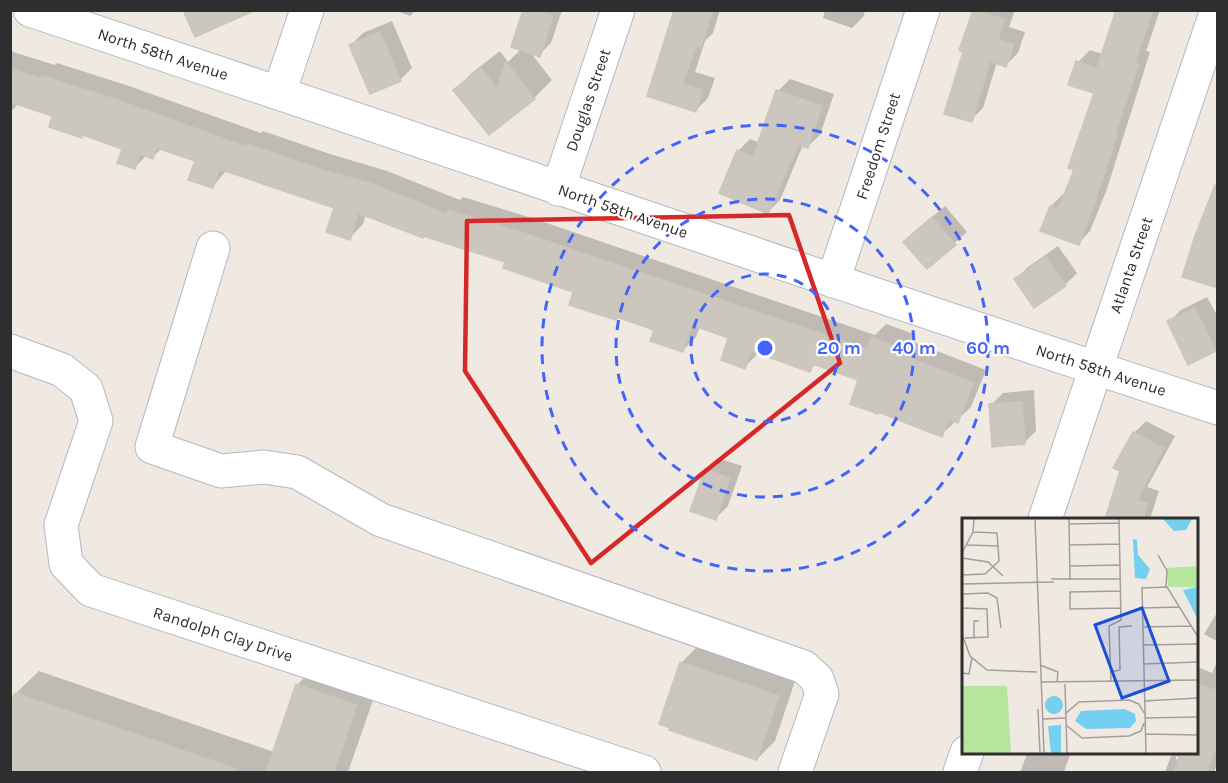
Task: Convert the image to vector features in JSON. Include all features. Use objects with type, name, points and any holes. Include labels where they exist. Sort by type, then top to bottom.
[{"type":"street","name":"North 58th Avenue","points":[[30,10],[558,189],[1218,408]]},
{"type":"street","points":[[279,93],[307,10]]},
{"type":"street","name":"Douglas Street","points":[[558,189],[618,10]]},
{"type":"street","name":"Freedom Street","points":[[833,281],[923,10]]},
{"type":"street","name":"Atlanta Street","points":[[1045,518],[1217,10]]},
{"type":"street","points":[[213,248],[152,447],[221,471],[264,466],[297,472],[381,520],[804,667],[818,679],[822,694],[795,772]]},
{"type":"street","name":"Randolph Clay Drive","points":[[10,351],[62,370],[86,388],[96,421],[61,525],[66,564],[91,590],[644,772]]},
{"type":"street","points":[[960,772],[967,753]]},
{"type":"highlighted area","points":[[789,215],[840,363],[591,563],[465,371],[467,221]]},
{"type":"building","points":[[183,10],[256,10],[195,37]]},
{"type":"building","points":[[523,10],[537,10],[553,16],[540,57],[511,47]]},
{"type":"building","points":[[674,10],[713,10],[701,47],[696,46],[683,84],[703,90],[696,112],[647,96]]},
{"type":"building","points":[[973,10],[1005,20],[998,39],[1014,45],[1006,67],[990,61],[972,122],[944,114],[963,52],[959,50]]},
{"type":"building","points":[[1116,10],[1153,10],[1135,63],[1139,64],[1115,134],[1117,135],[1079,245],[1040,231],[1050,206],[1058,209],[1074,170],[1068,168],[1094,93],[1068,85],[1076,61],[1097,68]]},
{"type":"building","points":[[380,32],[401,81],[370,94],[349,45]]},
{"type":"building","points":[[506,62],[535,99],[489,135],[453,90],[481,68],[497,88]]},
{"type":"building","points":[[10,68],[115,99],[247,147],[248,144],[316,168],[373,184],[447,214],[448,210],[521,232],[867,349],[871,337],[901,348],[899,354],[973,383],[958,423],[949,419],[942,437],[878,412],[878,414],[850,404],[858,380],[813,364],[810,372],[751,351],[745,369],[721,360],[728,338],[692,325],[683,352],[650,341],[654,330],[617,317],[616,320],[569,305],[573,292],[503,268],[505,262],[423,236],[423,238],[358,213],[350,240],[326,232],[334,208],[219,169],[213,188],[188,180],[195,161],[157,148],[153,159],[140,154],[135,169],[117,163],[122,149],[83,135],[82,138],[49,127],[52,116],[10,102]]},
{"type":"building","points":[[776,90],[822,106],[808,148],[798,145],[768,214],[719,193],[737,150],[753,157]]},
{"type":"building","points":[[1215,185],[1218,186],[1218,288],[1182,277]]},
{"type":"building","points":[[932,217],[956,245],[927,269],[903,242]]},
{"type":"building","points":[[1046,257],[1066,286],[1034,308],[1014,279]]},
{"type":"building","points":[[1195,308],[1216,351],[1188,365],[1167,321]]},
{"type":"building","points":[[1022,402],[1025,444],[992,447],[989,404]]},
{"type":"building","points":[[1133,432],[1164,448],[1137,500],[1148,503],[1143,518],[1105,518],[1120,471],[1113,468]]},
{"type":"building","points":[[705,469],[730,478],[716,520],[690,511]]},
{"type":"building","points":[[680,662],[779,696],[757,760],[669,730],[670,728],[659,724]]},
{"type":"building","points":[[1198,683],[1218,691],[1218,741],[1207,772],[1174,772],[1181,753],[1198,753]]},
{"type":"building","points":[[296,684],[357,705],[334,772],[266,772]]},
{"type":"building","points":[[15,693],[237,769],[236,772],[10,772],[10,705]]}]
